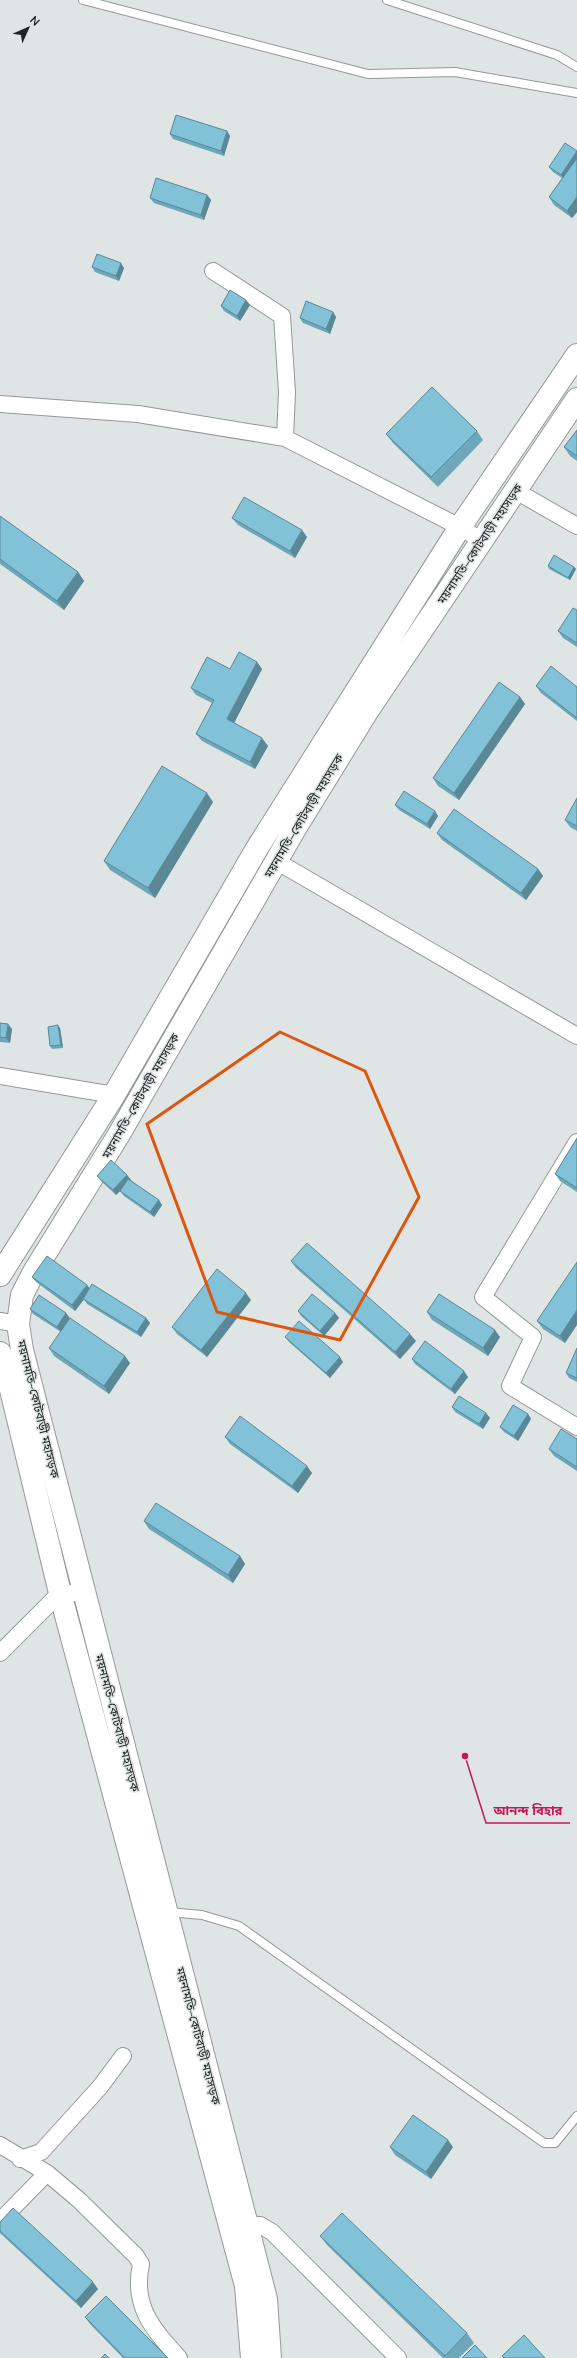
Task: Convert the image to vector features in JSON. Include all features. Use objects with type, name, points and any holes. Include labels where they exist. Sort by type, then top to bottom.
[{"type":"main road","name":"ময়নামতি–কোটবাড়ী মহাসড়ক","points":[[0,1275],[114,1095],[256,850],[460,527],[577,355]]},
{"type":"main road","name":"ময়নামতি–কোটবাড়ী মহাসড়ক","points":[[156,1914],[83,1593],[22,1350],[9,1323],[35,1270],[118,1136],[276,861],[368,710],[577,399]]},
{"type":"main road","name":"ময়নামতি–কোটবাড়ী মহাসড়ক","points":[[0,1353],[9,1381],[60,1594],[156,1914],[238,2224],[266,2299],[270,2358]]},
{"type":"main road","name":"ময়নামতি–কোটবাড়ী মহাসড়ক","points":[[238,2224],[246,2286],[252,2358]]},
{"type":"street","points":[[213,271],[282,316],[288,392],[285,438]]},
{"type":"street","points":[[0,404],[138,414],[285,438],[460,527],[482,541]]},
{"type":"street","points":[[516,490],[577,526]]},
{"type":"street","points":[[276,861],[577,1036]]},
{"type":"street","points":[[0,1076],[114,1095]]},
{"type":"street","points":[[577,1142],[484,1297],[533,1336],[510,1386],[577,1427]]},
{"type":"street","points":[[0,1653],[60,1594],[83,1593]]},
{"type":"street","points":[[20,2159],[41,2152],[100,2087],[123,2056]]},
{"type":"street","points":[[0,2145],[20,2159],[47,2173],[79,2200],[141,2264],[138,2281],[142,2308],[155,2331],[179,2358]]},
{"type":"street","points":[[0,2221],[47,2173]]},
{"type":"street","points":[[238,2224],[260,2225],[272,2232],[398,2358]]},
{"type":"lane","points":[[83,0],[368,74],[455,72],[577,93]]},
{"type":"lane","points":[[387,0],[557,55],[577,67]]},
{"type":"lane","points":[[156,1914],[202,1915],[238,1926],[544,2143],[554,2143],[577,2116]]},
{"type":"highlighted area","points":[[280,1032],[365,1071],[419,1197],[340,1340],[217,1312],[147,1124]]},
{"type":"building","points":[[176,115],[227,131],[221,151],[170,134]]},
{"type":"building","points":[[565,143],[577,151],[561,175],[549,167]]},
{"type":"building","points":[[577,158],[577,197],[567,211],[549,197]]},
{"type":"building","points":[[156,178],[207,195],[201,215],[150,198]]},
{"type":"building","points":[[97,254],[121,263],[116,276],[92,267]]},
{"type":"building","points":[[230,290],[246,300],[237,316],[221,306]]},
{"type":"building","points":[[306,301],[333,312],[326,329],[300,318]]},
{"type":"building","points":[[432,387],[477,431],[431,477],[386,434]]},
{"type":"building","points":[[577,430],[577,456],[564,447]]},
{"type":"building","points":[[244,497],[302,530],[290,551],[232,518]]},
{"type":"building","points":[[0,516],[78,572],[57,601],[0,559]]},
{"type":"building","points":[[554,555],[574,567],[568,578],[548,566]]},
{"type":"building","points":[[573,608],[577,610],[577,643],[558,631]]},
{"type":"building","points":[[239,652],[257,662],[227,719],[262,738],[250,762],[196,734],[214,700],[191,688],[207,657],[230,669]]},
{"type":"building","points":[[551,666],[577,687],[577,718],[536,686]]},
{"type":"building","points":[[499,682],[520,697],[454,793],[433,778]]},
{"type":"building","points":[[162,766],[207,793],[148,888],[104,861]]},
{"type":"building","points":[[404,791],[435,811],[427,824],[395,805]]},
{"type":"building","points":[[577,798],[577,826],[565,820]]},
{"type":"building","points":[[454,809],[538,869],[521,893],[437,833]]},
{"type":"building","points":[[0,1023],[8,1024],[6,1038],[0,1037]]},
{"type":"building","points":[[58,1025],[61,1045],[50,1046],[48,1027]]},
{"type":"building","points":[[577,1138],[577,1188],[555,1174]]},
{"type":"building","points":[[111,1160],[127,1175],[113,1190],[97,1176]]},
{"type":"building","points":[[128,1179],[159,1200],[150,1212],[120,1191]]},
{"type":"building","points":[[307,1243],[410,1334],[395,1352],[291,1261]]},
{"type":"building","points":[[47,1256],[87,1285],[72,1305],[32,1277]]},
{"type":"building","points":[[577,1262],[577,1310],[560,1336],[537,1321]]},
{"type":"building","points":[[217,1269],[246,1293],[201,1350],[172,1327]]},
{"type":"building","points":[[92,1284],[146,1318],[137,1332],[83,1299]]},
{"type":"building","points":[[312,1294],[335,1313],[320,1331],[298,1311]]},
{"type":"building","points":[[439,1294],[495,1330],[483,1348],[427,1312]]},
{"type":"building","points":[[39,1295],[66,1313],[57,1327],[30,1309]]},
{"type":"building","points":[[70,1318],[125,1356],[104,1386],[49,1348]]},
{"type":"building","points":[[299,1321],[340,1357],[326,1373],[285,1337]]},
{"type":"building","points":[[425,1341],[464,1371],[451,1389],[412,1359]]},
{"type":"building","points":[[577,1348],[577,1378],[566,1373]]},
{"type":"building","points":[[459,1396],[486,1413],[479,1424],[452,1407]]},
{"type":"building","points":[[513,1405],[528,1414],[514,1436],[500,1427]]},
{"type":"building","points":[[240,1416],[307,1466],[292,1486],[225,1437]]},
{"type":"building","points":[[561,1429],[577,1439],[577,1467],[549,1449]]},
{"type":"building","points":[[156,1503],[240,1556],[228,1575],[144,1521]]},
{"type":"building","points":[[413,2115],[448,2140],[426,2172],[390,2147]]},
{"type":"building","points":[[13,2208],[93,2282],[76,2301],[0,2231],[0,2222]]},
{"type":"building","points":[[342,2213],[467,2333],[445,2356],[320,2236]]},
{"type":"building","points":[[106,2296],[168,2358],[125,2358],[85,2317]]},
{"type":"building","points":[[524,2335],[545,2358],[504,2358],[502,2356]]},
{"type":"building","points":[[475,2345],[487,2358],[462,2358]]},
{"type":"building","points":[[105,2354],[109,2358],[101,2358]]},
{"type":"place","name":"আনন্দ বিহার","points":[[465,1756]]}]
